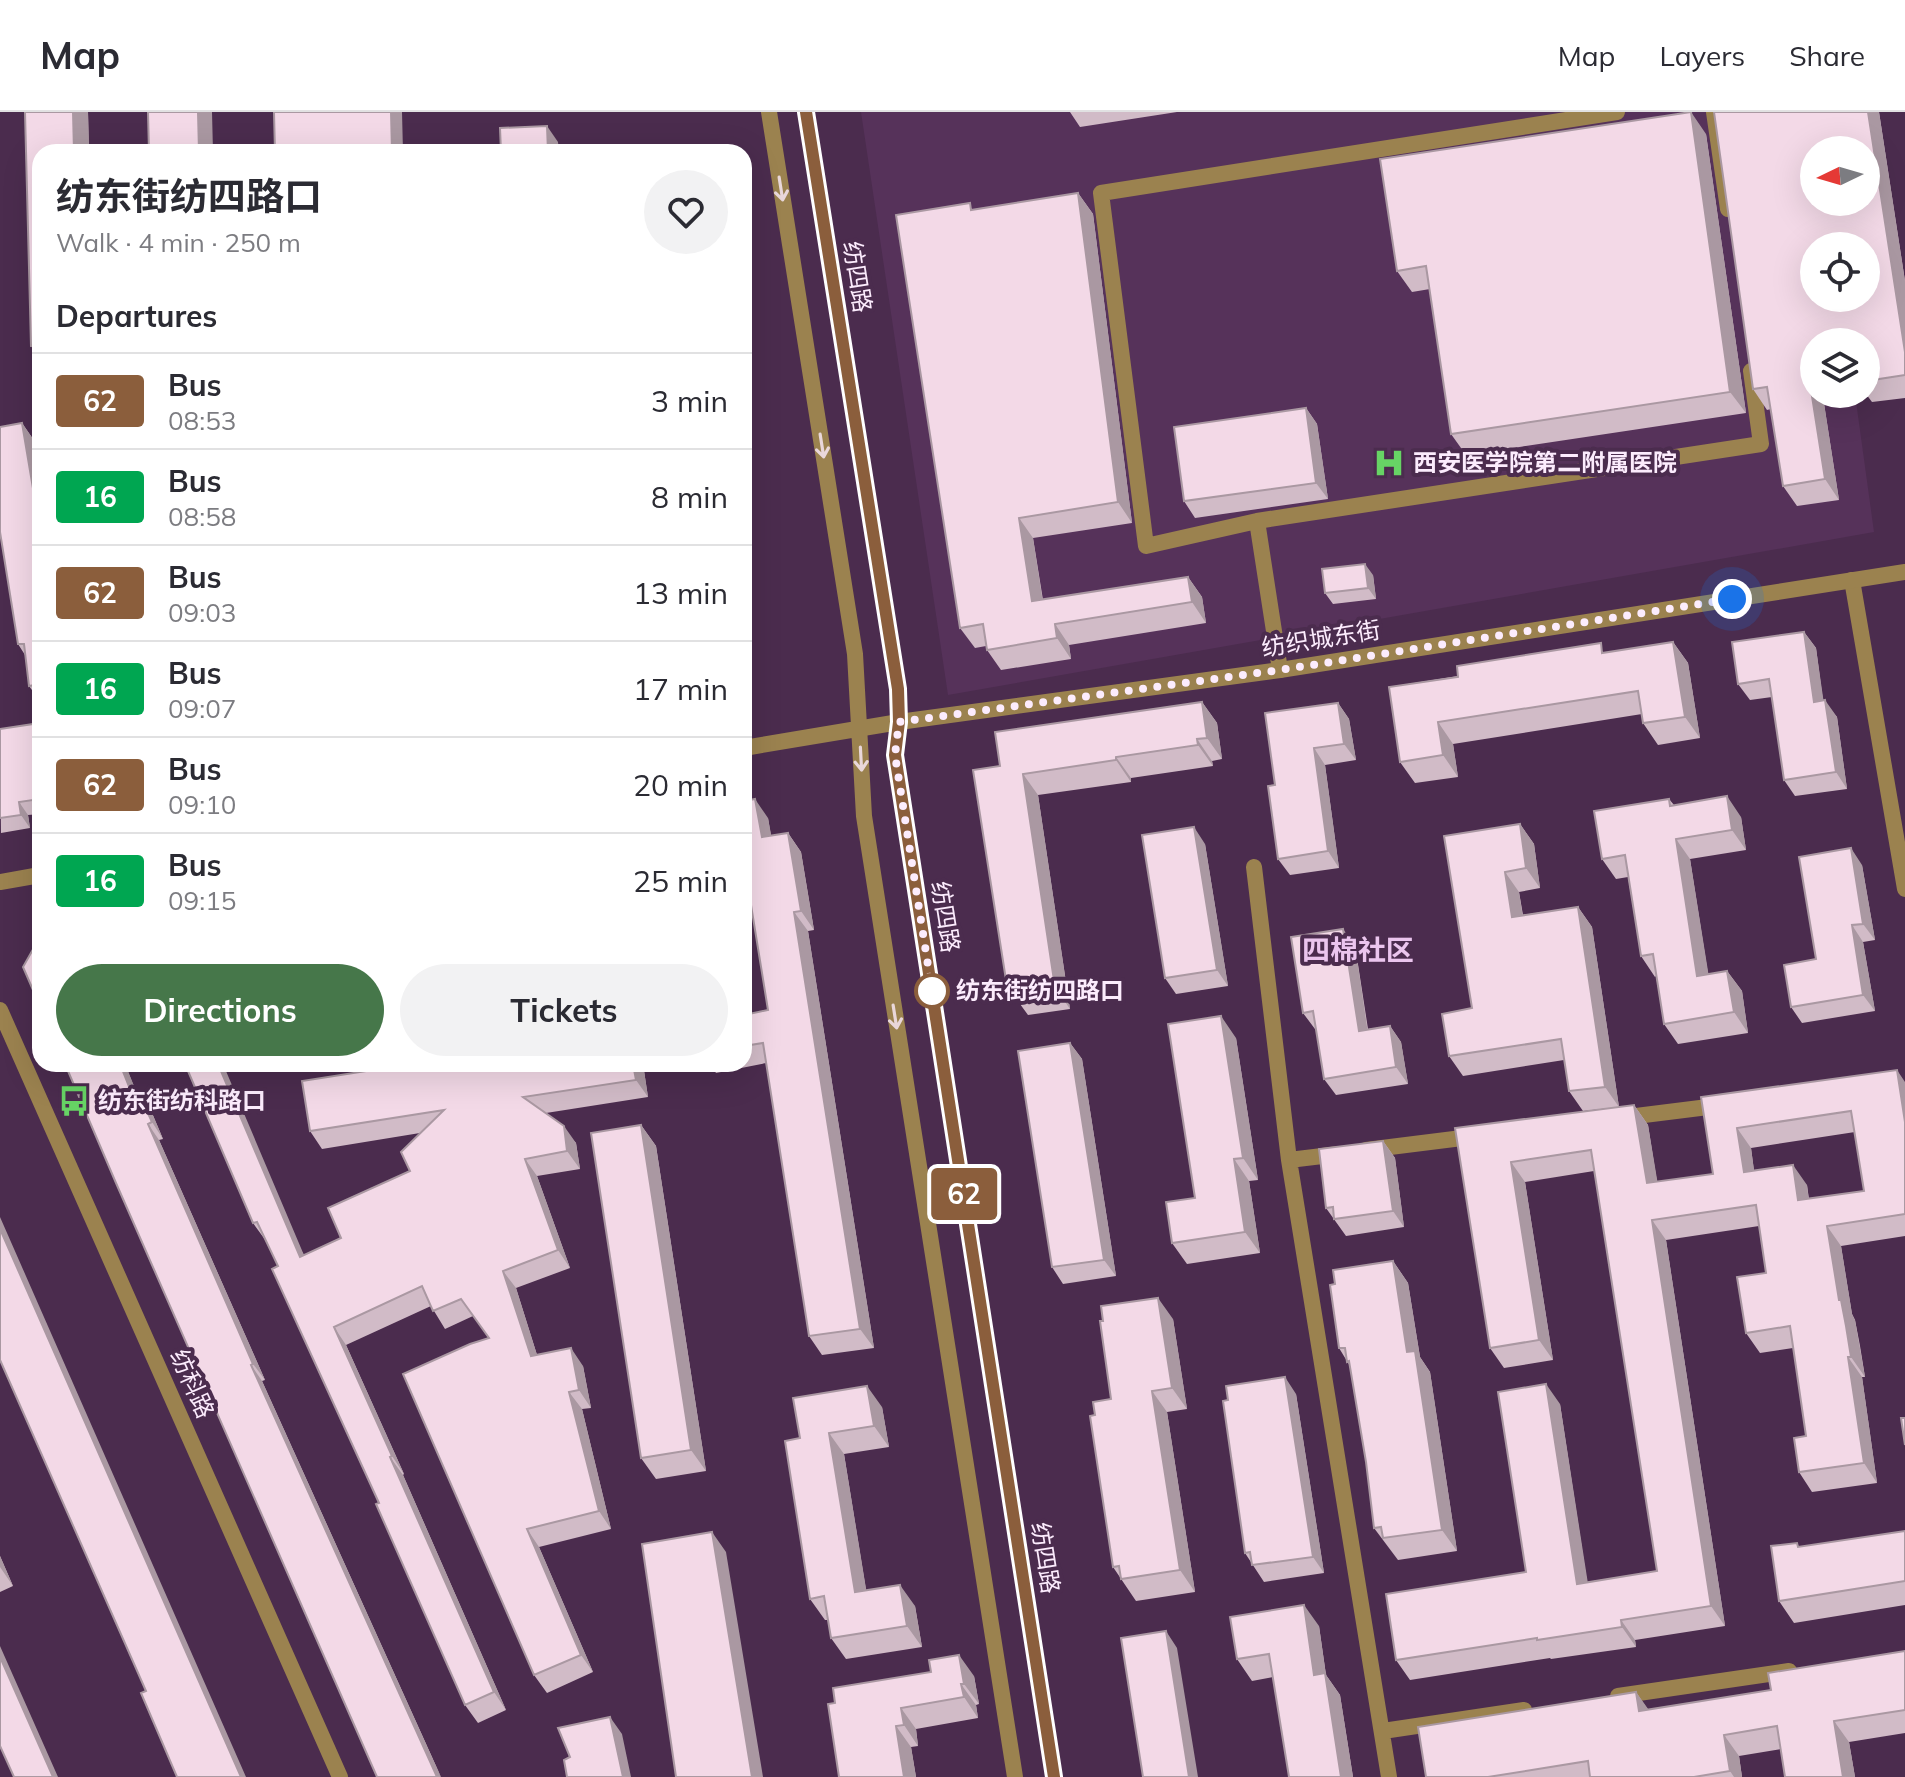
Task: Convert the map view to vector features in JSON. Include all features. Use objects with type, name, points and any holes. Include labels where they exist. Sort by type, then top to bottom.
[{"type":"street","points":[[769,112],[855,654],[864,816],[1015,1777]]},
{"type":"street","name":"纺四路","points":[[806,112],[898,689],[899,722],[895,755],[1054,1777]]},
{"type":"street","points":[[1617,112],[1101,193],[1146,546],[1257,521],[1761,444],[1747,349]]},
{"type":"street","points":[[1714,112],[1729,223]]},
{"type":"street","points":[[1257,521],[1280,670]]},
{"type":"street","name":"纺织城东街","points":[[752,747],[899,722],[1280,670],[1905,572]]},
{"type":"street","points":[[1852,580],[1905,889]]},
{"type":"street","points":[[1254,867],[1289,1160],[1389,1777]]},
{"type":"street","points":[[0,882],[32,876]]},
{"type":"street","name":"纺科路","points":[[0,1010],[340,1777]]},
{"type":"street","points":[[1605,1120],[1747,1102]]},
{"type":"street","points":[[1289,1160],[1495,1134]]},
{"type":"street","points":[[1604,1698],[1810,1668]]},
{"type":"street","points":[[1383,1731],[1541,1707]]},
{"type":"shaded area","name":"西安医学院第二附属医院","points":[[861,112],[1817,112],[1815,136],[1800,136],[1800,216],[1814,216],[1814,232],[1800,232],[1800,312],[1814,312],[1814,328],[1800,328],[1800,408],[1857,408],[1874,532],[948,695]]},
{"type":"building","points":[[25,112],[73,112],[74,144],[32,144],[31,346]]},
{"type":"building","points":[[148,112],[198,112],[199,144],[149,144]]},
{"type":"building","points":[[274,112],[391,112],[392,144],[275,144]]},
{"type":"building","points":[[1691,112],[1730,392],[1451,434],[1426,266],[1397,271],[1380,159]]},
{"type":"building","points":[[1714,112],[1868,112],[1872,136],[1800,136],[1800,216],[1880,216],[1880,190],[1905,352],[1905,375],[1880,379],[1880,328],[1800,328],[1800,408],[1814,408],[1825,479],[1783,486],[1767,387],[1753,389]]},
{"type":"building","points":[[547,126],[548,144],[501,144],[500,128]]},
{"type":"building","points":[[1078,193],[1118,502],[1019,518],[1032,601],[1188,577],[1192,602],[1055,624],[1057,638],[987,650],[983,624],[960,628],[896,215],[970,203],[971,210]]},
{"type":"building","points":[[1306,408],[1316,483],[1184,501],[1174,427]]},
{"type":"building","points":[[22,423],[32,482],[32,685],[29,686],[24,644],[18,644],[0,532],[0,427]]},
{"type":"building","points":[[1365,564],[1368,588],[1325,593],[1322,569]]},
{"type":"building","points":[[1804,632],[1814,702],[1825,700],[1836,772],[1784,780],[1769,679],[1738,684],[1732,642]]},
{"type":"building","points":[[1673,642],[1685,717],[1643,723],[1638,691],[1438,722],[1443,755],[1400,762],[1389,687],[1458,677],[1457,666],[1601,643],[1602,653]]},
{"type":"building","points":[[1202,702],[1207,738],[1197,739],[1198,745],[1023,774],[1055,987],[1012,993],[1011,979],[1006,980],[973,770],[1000,766],[995,732]]},
{"type":"building","points":[[1338,703],[1344,744],[1314,748],[1328,851],[1278,859],[1268,786],[1275,785],[1265,713]]},
{"type":"building","points":[[32,724],[32,800],[19,802],[21,815],[0,818],[0,729]]},
{"type":"building","points":[[1727,796],[1732,830],[1676,839],[1697,976],[1727,971],[1734,1012],[1664,1024],[1653,954],[1641,956],[1625,855],[1602,859],[1594,811],[1669,799],[1670,806]]},
{"type":"building","points":[[755,799],[762,837],[788,833],[801,911],[794,912],[860,1329],[809,1336],[763,1043],[752,1045],[752,1013],[768,1010],[752,911],[752,800]]},
{"type":"building","points":[[1520,824],[1526,868],[1505,872],[1512,917],[1578,907],[1605,1087],[1569,1091],[1561,1039],[1449,1056],[1442,1014],[1472,1008],[1444,836]]},
{"type":"building","points":[[1194,827],[1217,970],[1165,978],[1142,835]]},
{"type":"building","points":[[1851,848],[1863,924],[1852,925],[1863,995],[1791,1007],[1784,965],[1816,959],[1799,857]]},
{"type":"building","points":[[1343,929],[1359,1031],[1390,1026],[1396,1067],[1324,1079],[1313,1011],[1303,1013],[1291,937]]},
{"type":"building","points":[[32,951],[32,988],[23,967]]},
{"type":"building","points":[[1221,1016],[1243,1158],[1234,1159],[1245,1232],[1172,1243],[1166,1202],[1195,1198],[1168,1024]]},
{"type":"building","points":[[1070,1043],[1104,1260],[1052,1267],[1018,1051]]},
{"type":"building","points":[[1897,1070],[1905,1122],[1905,1214],[1827,1226],[1851,1357],[1848,1357],[1864,1463],[1799,1472],[1794,1438],[1806,1436],[1790,1326],[1746,1333],[1737,1277],[1766,1273],[1756,1205],[1652,1220],[1711,1606],[1621,1620],[1622,1627],[1396,1660],[1386,1594],[1526,1572],[1498,1392],[1546,1384],[1577,1584],[1657,1571],[1591,1150],[1511,1162],[1539,1340],[1490,1348],[1455,1128],[1634,1105],[1647,1183],[1713,1174],[1701,1097]],"holes":[[[1851,1111],[1864,1191],[1798,1200],[1793,1165],[1744,1172],[1737,1128]]]},
{"type":"building","points":[[68,1072],[123,1072],[134,1099],[140,1096],[152,1122],[148,1124],[251,1365],[437,1777],[377,1777]]},
{"type":"building","points":[[188,1072],[221,1072],[300,1257],[341,1238],[328,1208],[410,1171],[401,1152],[444,1110],[310,1131],[302,1081],[360,1072],[634,1072],[636,1080],[523,1097],[564,1126],[567,1151],[525,1159],[558,1250],[503,1271],[531,1356],[571,1348],[579,1390],[569,1392],[599,1511],[527,1529],[581,1655],[534,1675],[403,1374],[489,1338],[461,1299],[433,1311],[422,1286],[334,1327],[494,1692],[465,1705],[376,1504],[379,1503],[272,1269],[278,1266],[257,1222],[253,1223]]},
{"type":"building","points":[[641,1125],[691,1450],[641,1458],[591,1133]]},
{"type":"building","points":[[1383,1141],[1393,1211],[1334,1219],[1333,1207],[1326,1208],[1319,1149]]},
{"type":"building","points":[[0,1229],[241,1777],[177,1777],[141,1693],[146,1691],[0,1360]]},
{"type":"building","points":[[1393,1261],[1407,1352],[1415,1351],[1442,1530],[1383,1538],[1381,1527],[1374,1528],[1349,1361],[1345,1348],[1339,1348],[1330,1285],[1335,1284],[1333,1270]]},
{"type":"building","points":[[1158,1298],[1172,1388],[1152,1391],[1180,1570],[1121,1579],[1119,1566],[1113,1567],[1090,1416],[1095,1415],[1093,1402],[1111,1399],[1100,1321],[1103,1321],[1101,1306]]},
{"type":"building","points":[[1285,1377],[1313,1557],[1252,1565],[1250,1552],[1245,1553],[1223,1401],[1228,1400],[1226,1386]]},
{"type":"building","points":[[867,1386],[874,1426],[829,1433],[855,1592],[900,1585],[907,1626],[831,1638],[824,1596],[810,1599],[785,1441],[800,1438],[793,1398]]},
{"type":"building","points":[[1901,1418],[1905,1418],[1905,1445]]},
{"type":"building","points":[[1905,1531],[1905,1581],[1779,1601],[1771,1546],[1797,1543],[1798,1547]]},
{"type":"building","points":[[712,1532],[752,1777],[676,1777],[642,1544]]},
{"type":"building","points":[[1304,1605],[1314,1675],[1325,1673],[1341,1777],[1289,1777],[1269,1654],[1237,1659],[1230,1617]]},
{"type":"building","points":[[1166,1631],[1189,1777],[1143,1777],[1121,1638]]},
{"type":"building","points":[[1905,1651],[1905,1710],[1834,1721],[1843,1777],[1785,1777],[1777,1726],[1724,1735],[1730,1771],[1694,1777],[1590,1777],[1588,1761],[1488,1777],[1426,1777],[1418,1727],[1636,1692],[1639,1711],[1771,1690],[1768,1673]]},
{"type":"building","points":[[959,1655],[964,1697],[901,1708],[904,1725],[896,1726],[904,1777],[839,1777],[828,1704],[835,1703],[833,1688],[931,1672],[929,1660]]},
{"type":"building","points":[[0,1657],[53,1777],[14,1777],[0,1746]]},
{"type":"building","points":[[610,1717],[623,1777],[567,1777],[564,1760],[570,1757],[558,1728]]},
{"type":"bus line","name":"62","points":[[806,112],[898,689],[899,722],[895,755],[1054,1777]]},
{"type":"place","name":"西安医学院第二附属医院","points":[[1389,463]]},
{"type":"place","name":"纺东街纺四路口","points":[[932,991]]},
{"type":"place","name":"纺东街纺科路口","points":[[74,1101]]},
{"type":"district","name":"四棉社区","points":[[1358,950]]},
{"type":"route","points":[[932,991],[895,755],[899,722],[1280,670],[1732,599]]}]
